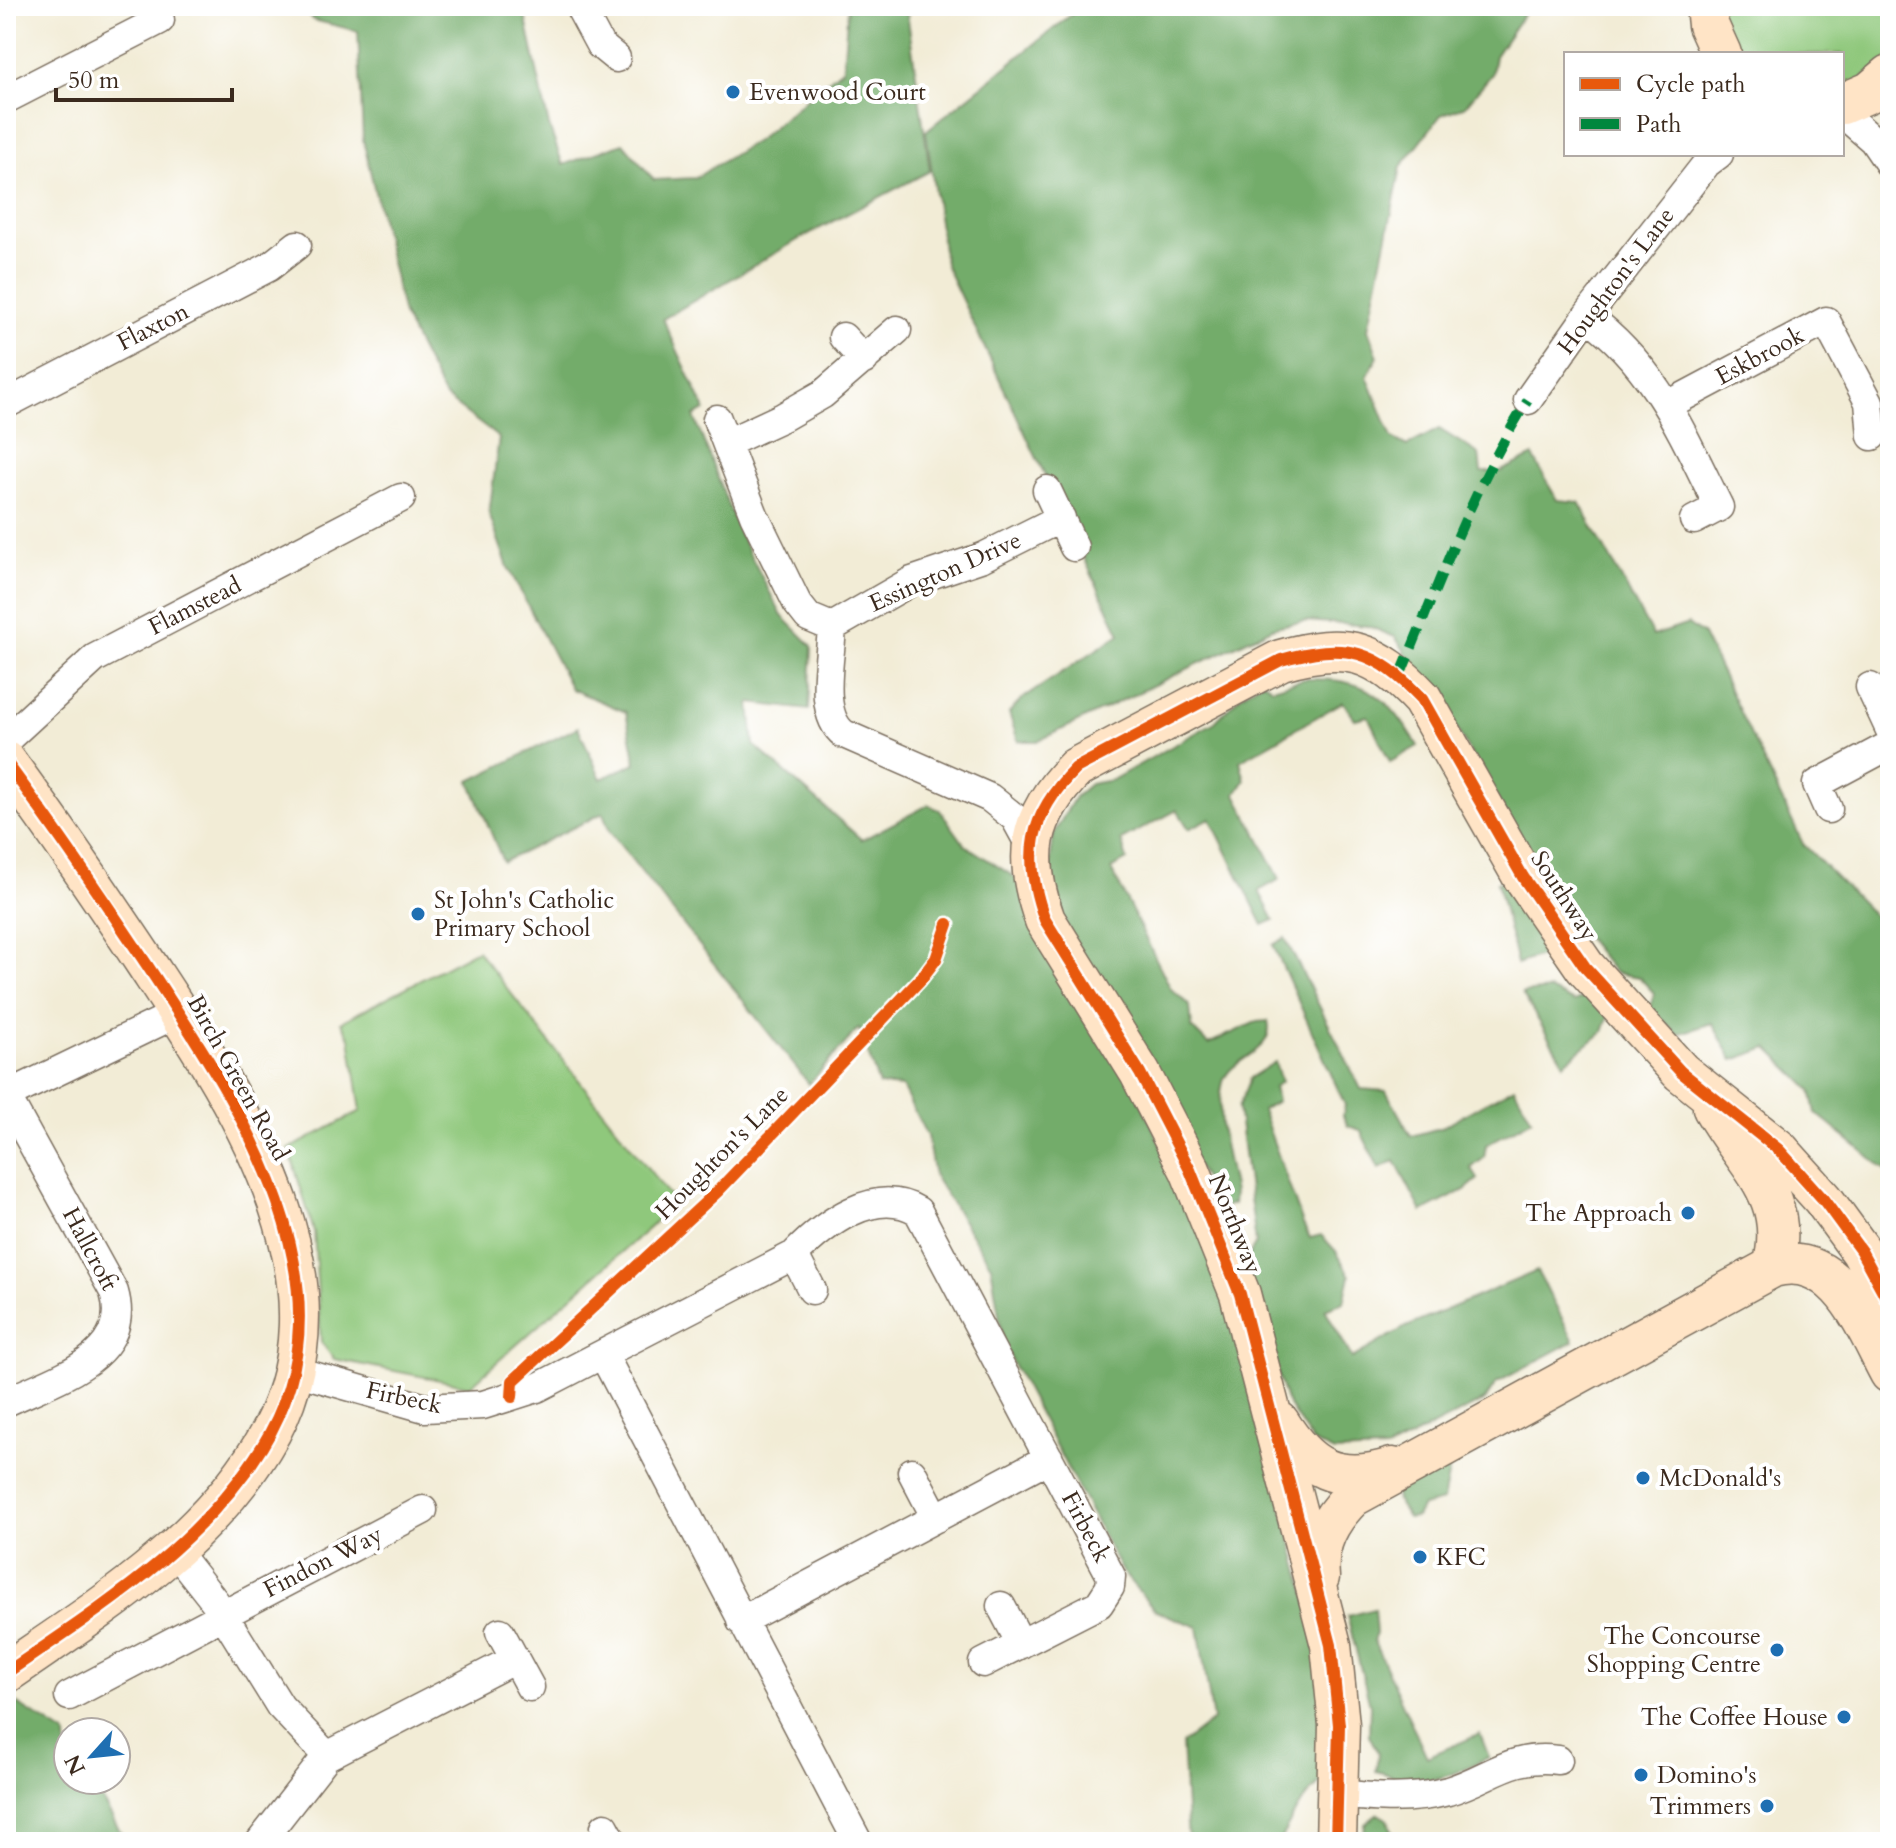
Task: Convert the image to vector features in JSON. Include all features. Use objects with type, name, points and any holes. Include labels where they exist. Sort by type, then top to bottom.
[{"type":"street","points":[[6,99],[160,20],[153,6]]},
{"type":"street","points":[[579,6],[600,45],[616,58]]},
{"type":"street","points":[[1844,103],[1870,92],[1890,75]]},
{"type":"street","points":[[1844,115],[1873,140],[1890,165]]},
{"type":"street","name":"Houghton's Lane","points":[[1528,400],[1587,316],[1711,157]]},
{"type":"street","name":"Flaxton","points":[[6,404],[269,267],[297,245]]},
{"type":"street","points":[[1587,316],[1631,352],[1668,405],[1719,507],[1694,520]]},
{"type":"street","name":"Eskbrook","points":[[1668,405],[1826,321],[1869,402],[1872,436]]},
{"type":"street","points":[[897,330],[804,406],[722,431],[762,536],[797,603],[808,617],[832,627],[829,705],[831,719],[839,730],[990,798],[1015,818],[1032,849]]},
{"type":"street","points":[[843,337],[864,360]]},
{"type":"street","points":[[1047,490],[1074,547]]},
{"type":"street","name":"Flamstead","points":[[6,740],[95,658],[401,498]]},
{"type":"street","name":"Essington Drive","points":[[832,627],[912,581],[983,557],[1061,518]]},
{"type":"street","name":"Southway","points":[[1168,720],[1292,657],[1313,651],[1344,650],[1374,657],[1400,676],[1422,699],[1523,877],[1585,967],[1702,1091],[1779,1150],[1814,1189],[1861,1251],[1890,1304]]},
{"type":"street","points":[[1870,687],[1890,730]]},
{"type":"street","name":"Northway","points":[[1168,720],[1076,768],[1057,787],[1035,829],[1032,849],[1036,896],[1045,920],[1140,1073],[1190,1170],[1240,1294],[1272,1410],[1310,1572],[1321,1602]]},
{"type":"street","points":[[1828,809],[1817,784],[1890,745]]},
{"type":"street","name":"Birch Green Road","points":[[6,762],[61,836],[178,1013],[250,1135],[282,1214],[299,1308],[292,1370],[263,1447],[175,1551],[6,1673]]},
{"type":"street","points":[[990,798],[1020,798],[1057,787]]},
{"type":"street","name":"Hallcroft","points":[[6,1402],[103,1350],[117,1330],[119,1317],[114,1292],[6,1096],[178,1013]]},
{"type":"street","points":[[1702,1091],[1734,1144],[1769,1191],[1780,1232],[1773,1267],[1787,1263],[1805,1266],[1826,1275],[1840,1286],[1890,1373]]},
{"type":"street","name":"Firbeck","points":[[292,1370],[425,1408],[451,1409],[512,1397],[603,1354],[794,1255],[815,1234],[868,1205],[893,1200],[918,1211],[1111,1576],[1110,1587],[1099,1604],[983,1663]]},
{"type":"street","points":[[794,1255],[812,1290]]},
{"type":"street","name":"Northway","points":[[1336,1842],[1336,1683],[1321,1602],[1318,1562],[1328,1525],[1352,1497],[1773,1267]]},
{"type":"street","points":[[603,1354],[858,1842]]},
{"type":"street","points":[[1272,1410],[1302,1453],[1333,1473],[1370,1475],[1411,1463]]},
{"type":"street","points":[[741,1621],[1049,1458]]},
{"type":"street","points":[[912,1472],[936,1518]]},
{"type":"street","name":"Findon Way","points":[[69,1696],[423,1510]]},
{"type":"street","points":[[175,1551],[223,1613],[280,1706],[327,1756]]},
{"type":"street","points":[[1001,1606],[1021,1644]]},
{"type":"street","points":[[500,1632],[530,1687]]},
{"type":"street","points":[[260,1842],[327,1756],[515,1659]]},
{"type":"street","points":[[1338,1794],[1383,1799],[1427,1796],[1462,1786],[1521,1759],[1558,1760]]},
{"type":"green space","points":[[298,6],[523,6],[549,126],[563,165],[623,143],[654,180],[695,178],[759,139],[843,68],[848,6],[906,6],[930,171],[801,238],[663,319],[705,410],[694,416],[739,533],[782,616],[812,646],[809,710],[750,703],[754,745],[862,840],[928,805],[940,810],[965,845],[1019,880],[1141,1102],[1222,1280],[1320,1648],[1325,1777],[1298,1807],[1279,1842],[1188,1842],[1182,1744],[1213,1720],[1198,1627],[1156,1611],[1122,1572],[1004,1347],[991,1265],[934,1176],[927,1136],[902,1087],[879,1085],[859,1028],[809,1084],[610,832],[603,813],[503,862],[470,781],[578,727],[601,779],[636,763],[626,712],[571,689],[508,567],[489,514],[499,438],[444,396],[403,315],[363,139],[358,31],[313,20]]},
{"type":"green space","points":[[1082,6],[1529,6],[1495,56],[1492,74],[1465,106],[1441,115],[1401,167],[1368,329],[1378,357],[1367,376],[1392,438],[1407,446],[1439,429],[1479,454],[1481,472],[1499,472],[1533,456],[1557,500],[1579,502],[1653,636],[1688,624],[1703,635],[1803,844],[1890,932],[1890,1174],[1816,1113],[1811,1090],[1768,1048],[1733,1060],[1712,1023],[1678,1034],[1649,1008],[1655,994],[1639,977],[1615,973],[1554,899],[1444,707],[1395,637],[1368,626],[1306,621],[1274,627],[1038,741],[1018,741],[1009,713],[1022,699],[1120,634],[945,264],[926,131]]},
{"type":"green space","points":[[1716,6],[1890,6],[1890,58],[1844,92],[1844,52],[1731,52]]},
{"type":"green space","points":[[1304,679],[1344,682],[1373,693],[1396,713],[1418,746],[1390,762],[1368,716],[1355,719],[1343,702],[1240,761],[1245,780],[1236,794],[1280,879],[1259,891],[1274,920],[1263,925],[1210,818],[1189,829],[1177,810],[1121,840],[1127,860],[1111,869],[1171,989],[1190,1006],[1192,1028],[1208,1044],[1256,1022],[1268,1021],[1269,1032],[1265,1040],[1228,1073],[1223,1082],[1221,1123],[1234,1193],[1233,1204],[1220,1208],[1062,918],[1049,872],[1054,833],[1075,797],[1090,784],[1112,780],[1215,722],[1239,697],[1262,681],[1273,688]]},
{"type":"green space","points":[[1511,880],[1555,951],[1517,964],[1497,882]]},
{"type":"green space","points":[[1285,938],[1361,1089],[1386,1091],[1411,1136],[1440,1128],[1514,1087],[1532,1119],[1486,1145],[1484,1158],[1471,1168],[1478,1179],[1465,1190],[1422,1212],[1395,1161],[1379,1168],[1360,1130],[1348,1126],[1343,1116],[1345,1105],[1273,945]]},
{"type":"green space","points":[[477,950],[676,1204],[470,1386],[334,1359],[321,1342],[314,1232],[289,1149],[361,1111],[350,1038],[341,1022]]},
{"type":"green space","points":[[1550,990],[1574,1002],[1587,996],[1609,1015],[1603,1032],[1564,1063],[1522,993]]},
{"type":"green space","points":[[1275,1062],[1281,1082],[1274,1087],[1277,1101],[1262,1110],[1310,1238],[1321,1235],[1336,1251],[1350,1276],[1344,1302],[1325,1309],[1352,1358],[1404,1328],[1537,1271],[1574,1341],[1496,1383],[1485,1400],[1386,1450],[1334,1452],[1313,1442],[1286,1401],[1244,1263],[1256,1243],[1238,1108],[1250,1078]]},
{"type":"green space","points":[[1451,1461],[1443,1501],[1422,1506],[1416,1517],[1408,1518],[1397,1501],[1393,1482]]},
{"type":"green space","points":[[1374,1609],[1376,1634],[1373,1640],[1427,1757],[1480,1734],[1489,1757],[1434,1779],[1410,1779],[1376,1771],[1378,1753],[1369,1735],[1370,1705],[1347,1616]]},
{"type":"green space","points":[[16,1703],[52,1726],[52,1796],[100,1796],[126,1842],[6,1842],[6,1705]]},
{"type":"green space","points":[[1378,1814],[1388,1820],[1394,1837],[1402,1837],[1404,1842],[1355,1842],[1364,1834],[1365,1824]]},
{"type":"marked path","points":[[1400,676],[1473,502],[1528,400]]},
{"type":"cycle path","points":[[1336,1842],[1339,1725],[1331,1645],[1240,1294],[1190,1170],[1140,1073],[1045,920],[1038,897],[1032,857],[1039,821],[1048,803],[1076,768],[1281,660],[1324,651],[1342,651],[1359,654],[1390,670],[1422,699],[1523,877],[1585,967],[1681,1072],[1779,1150],[1823,1199],[1861,1251],[1890,1304]]},
{"type":"cycle path","points":[[6,762],[130,939],[216,1074],[249,1134],[275,1196],[293,1259],[299,1322],[290,1385],[262,1447],[237,1483],[179,1545],[146,1573],[6,1673]]},
{"type":"cycle path","points":[[512,1397],[513,1381],[718,1191],[920,980],[936,959],[948,924]]},
{"type":"place","name":"Evenwood Court","points":[[733,92]]},
{"type":"place","name":"St John's Catholic Primary School","points":[[418,914]]},
{"type":"place","name":"The Approach","points":[[1688,1213]]},
{"type":"place","name":"McDonald's","points":[[1643,1478]]},
{"type":"place","name":"KFC","points":[[1420,1557]]},
{"type":"place","name":"The Concourse Shopping Centre","points":[[1777,1650]]},
{"type":"place","name":"The Coffee House","points":[[1844,1717]]},
{"type":"place","name":"Domino's","points":[[1641,1775]]},
{"type":"place","name":"Trimmers","points":[[1767,1806]]}]
